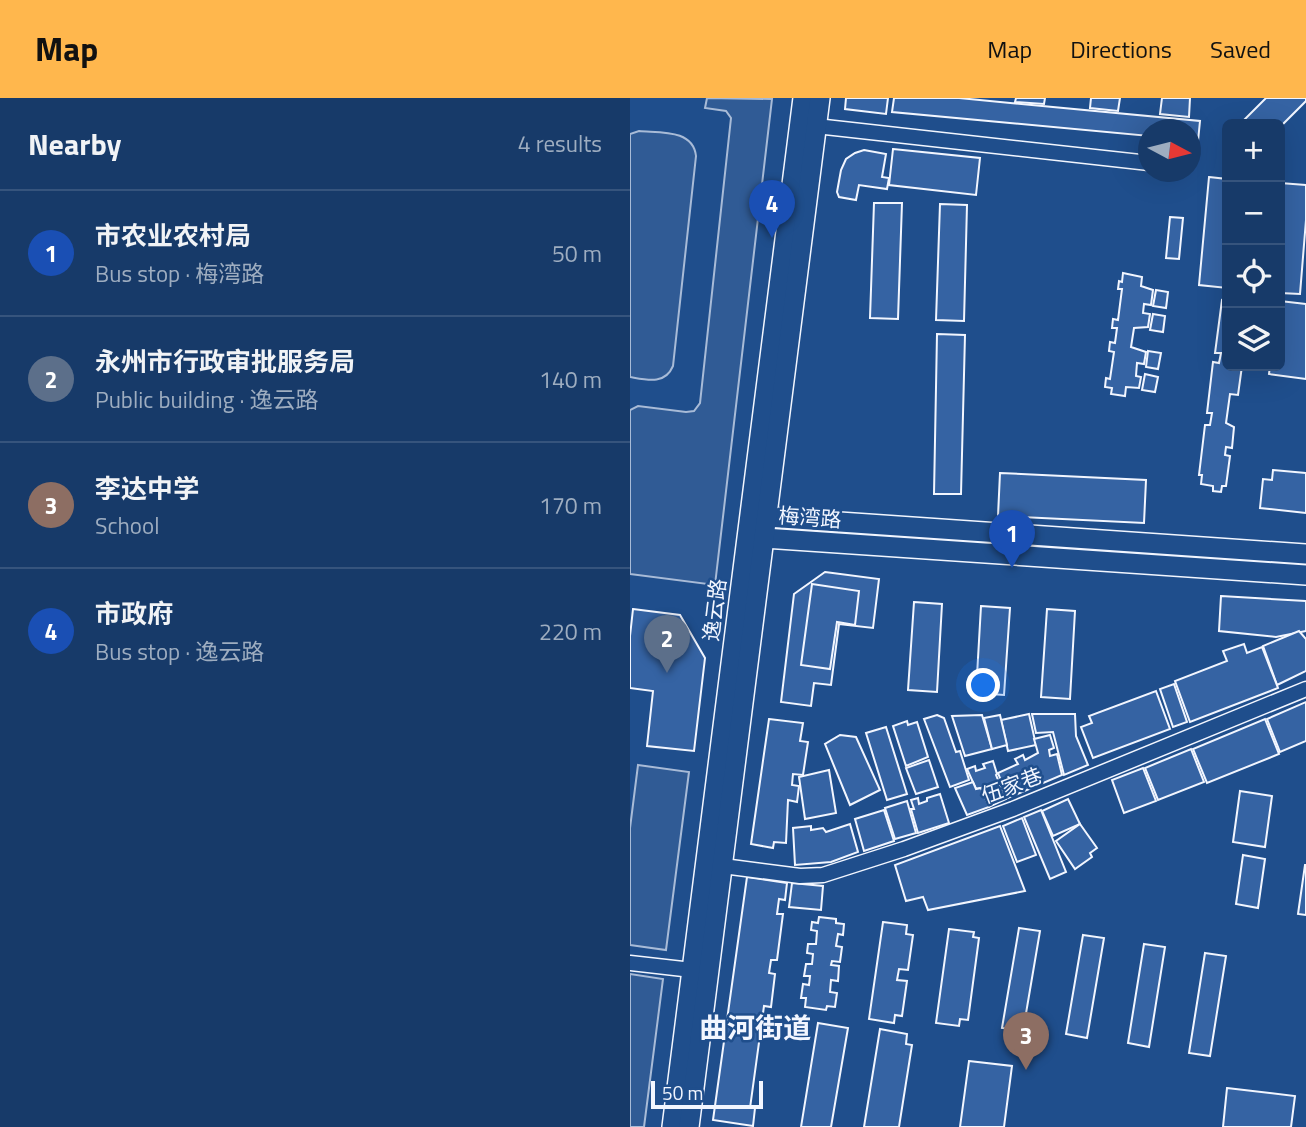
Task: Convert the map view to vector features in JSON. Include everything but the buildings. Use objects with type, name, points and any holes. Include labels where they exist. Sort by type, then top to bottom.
[{"type":"street","name":"逸云路","points":[[689,1127],[723,866],[803,98]]},
{"type":"street","name":"逸云路","points":[[672,1127],[692,970],[757,532],[767,517],[820,98]]},
{"type":"street","points":[[816,126],[1138,162]]},
{"type":"street","name":"梅湾路","points":[[767,517],[1306,554]]},
{"type":"street","name":"梅湾路","points":[[757,532],[1306,575]]},
{"type":"street","name":"伍家巷","points":[[723,866],[800,876],[822,875],[904,849],[1013,809],[1306,689]]},
{"type":"street","points":[[630,963],[692,970]]},
{"type":"shaded area","points":[[707,98],[772,99],[715,585],[630,574],[630,410],[638,406],[686,412],[694,411],[700,403],[731,118],[726,111],[705,108]]},
{"type":"shaded area","points":[[639,131],[682,137],[694,147],[696,156],[673,366],[665,376],[655,380],[630,377],[630,134]]},
{"type":"shaded area","points":[[638,765],[689,772],[666,950],[630,945],[630,828]]},
{"type":"shaded area","points":[[630,974],[663,979],[644,1127],[630,1127]]},
{"type":"place","name":"市政府","points":[[772,238]]},
{"type":"place","name":"市农业农村局","points":[[1012,568]]},
{"type":"place","name":"永州市行政审批服务局","points":[[667,673]]},
{"type":"place","name":"李达中学","points":[[1026,1070]]},
{"type":"district","name":"曲河街道","points":[[755,1028]]}]
